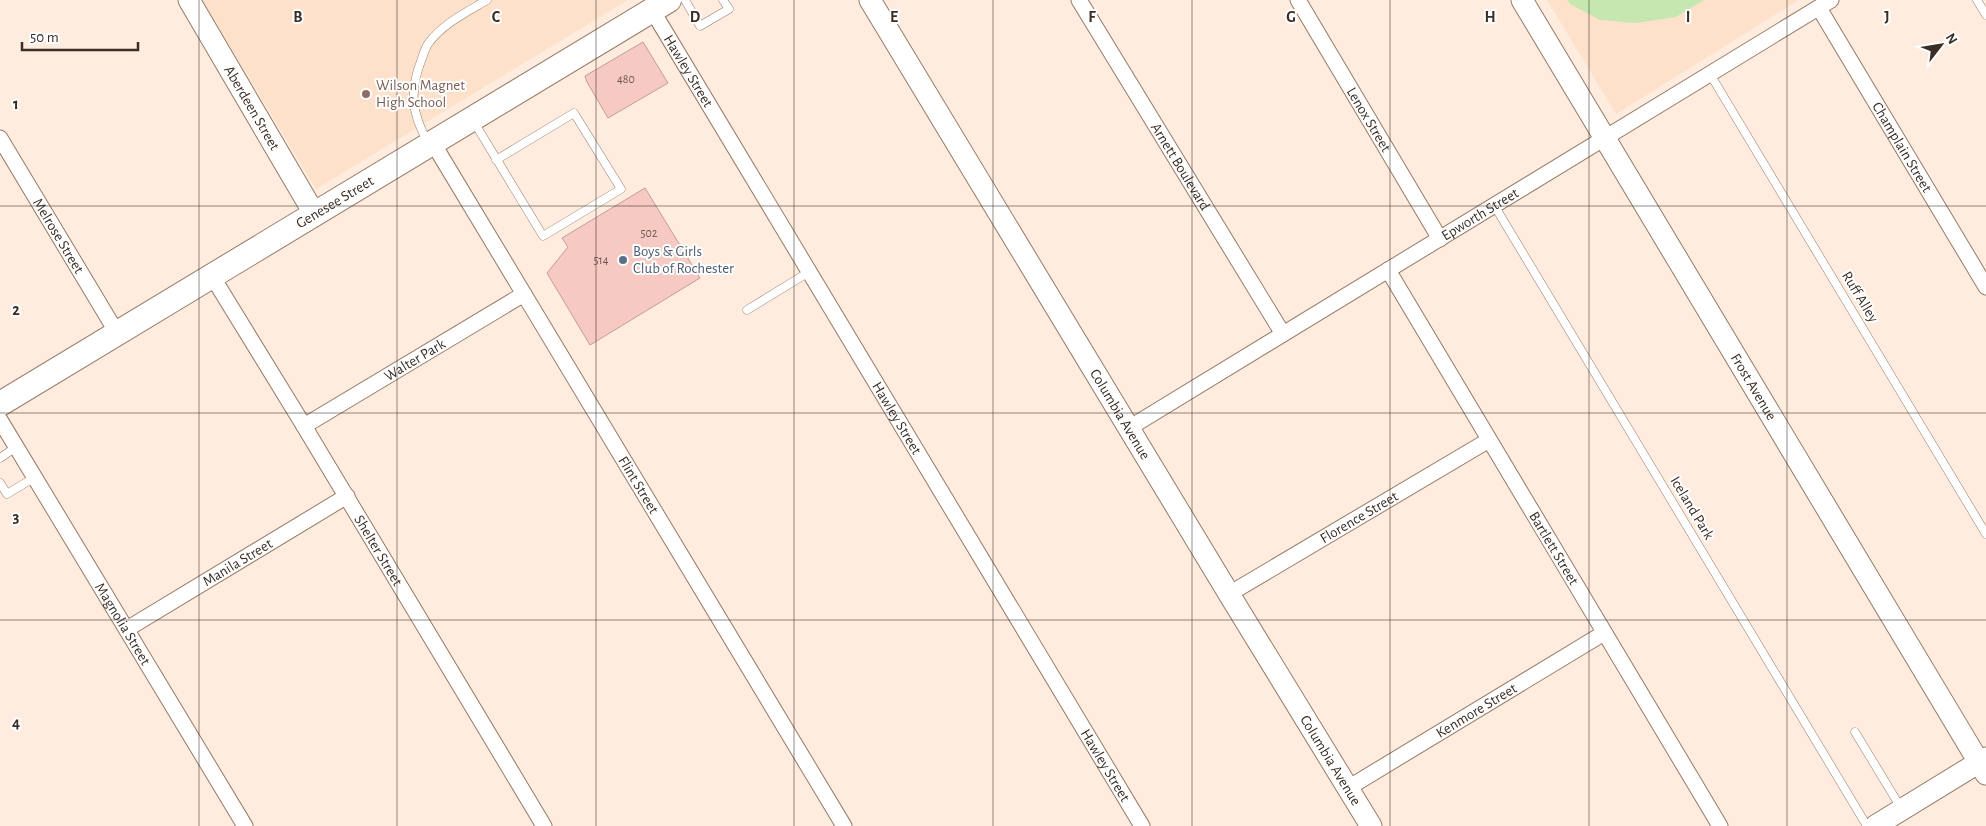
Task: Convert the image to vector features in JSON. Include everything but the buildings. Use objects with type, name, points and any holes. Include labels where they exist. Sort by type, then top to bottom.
[{"type":"main road","name":"Genesee Street","points":[[0,404],[472,120],[656,5]]},
{"type":"street","name":"Aberdeen Street","points":[[189,0],[315,215]]},
{"type":"street","name":"Columbia Avenue","points":[[870,0],[1229,594],[1372,826]]},
{"type":"street","name":"Arnett Boulevard","points":[[1079,0],[1283,334]]},
{"type":"street","name":"Lenox Street","points":[[1298,0],[1440,238]]},
{"type":"street","name":"Frost Avenue","points":[[1522,0],[1984,765]]},
{"type":"street","name":"Epworth Street","points":[[1129,428],[1825,4]]},
{"type":"street","name":"Champlain Street","points":[[1825,4],[1986,287]]},
{"type":"street","name":"Hawley Street","points":[[656,5],[809,272],[1142,826]]},
{"type":"street","name":"Melrose Street","points":[[0,138],[117,334]]},
{"type":"street","name":"Flint Street","points":[[432,144],[844,826]]},
{"type":"street","name":"Bartlett Street","points":[[1388,270],[1720,826]]},
{"type":"street","name":"Shelter Street","points":[[212,276],[347,496],[544,826]]},
{"type":"street","name":"Walter Park","points":[[304,426],[524,294]]},
{"type":"street","name":"Magnolia Street","points":[[0,420],[246,826]]},
{"type":"street","name":"Florence Street","points":[[1229,594],[1489,440]]},
{"type":"street","name":"Manila Street","points":[[127,629],[347,496]]},
{"type":"street","name":"Kenmore Street","points":[[1348,788],[1604,632]]},
{"type":"street","points":[[1875,826],[1984,765]]},
{"type":"lane","points":[[432,144],[417,124],[412,99],[418,70],[427,44],[443,28],[487,0]]},
{"type":"lane","points":[[685,0],[700,26],[728,9],[723,0]]},
{"type":"lane","points":[[1977,0],[1986,15]]},
{"type":"lane","name":"Ruff Alley","points":[[1710,74],[1986,534]]},
{"type":"lane","points":[[472,120],[496,160],[543,236],[621,188],[574,113],[496,160]]},
{"type":"lane","name":"Iceland Park","points":[[1494,205],[1867,826]]},
{"type":"lane","points":[[747,310],[809,272]]},
{"type":"lane","points":[[0,458],[16,447]]},
{"type":"lane","points":[[0,483],[7,494],[34,477]]},
{"type":"lane","points":[[1855,732],[1902,810]]},
{"type":"shaded area","name":"Wilson Magnet High School","points":[[202,0],[628,0],[316,189]]},
{"type":"shaded area","points":[[1547,0],[1799,0],[1616,114]]},
{"type":"green space","points":[[1567,0],[1704,0],[1676,17],[1636,23],[1600,20],[1570,4]]},
{"type":"place","name":"Wilson Magnet High School","points":[[366,94]]},
{"type":"place","name":"Boys & Girls Club of Rochester","points":[[623,260]]}]
